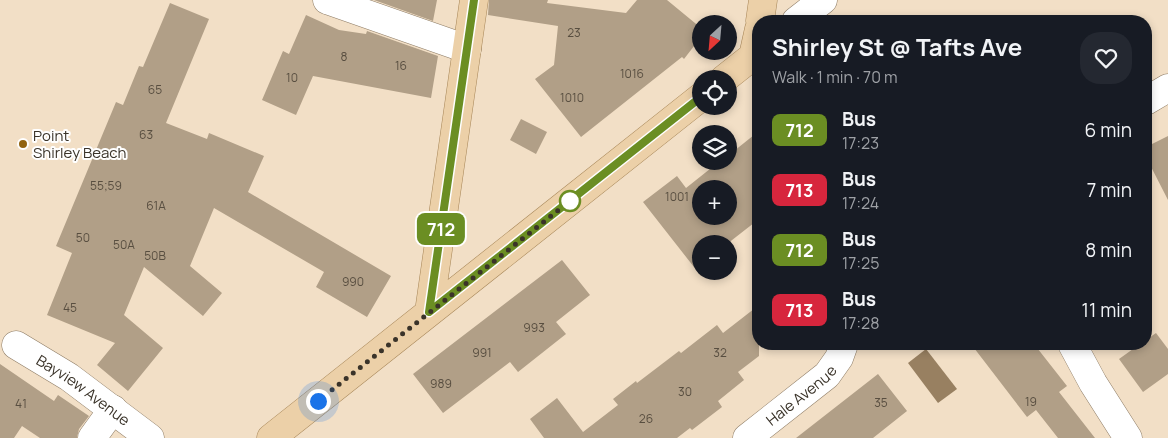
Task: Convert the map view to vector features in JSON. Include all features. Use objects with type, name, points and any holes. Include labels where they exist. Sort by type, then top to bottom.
[{"type":"main road","points":[[429,312],[474,0]]},
{"type":"main road","points":[[761,15],[763,0]]},
{"type":"main road","points":[[736,70],[752,59]]},
{"type":"main road","points":[[271,438],[692,104]]},
{"type":"street","points":[[327,0],[467,49]]},
{"type":"street","points":[[804,15],[823,0]]},
{"type":"street","points":[[1152,97],[1168,88]]},
{"type":"street","name":"Bayview Avenue","points":[[16,344],[68,377],[150,438]]},
{"type":"street","name":"Hale Avenue","points":[[748,438],[827,375],[839,358],[842,350]]},
{"type":"street","points":[[1075,350],[1093,383],[1128,438]]},
{"type":"street","points":[[92,438],[113,409]]},
{"type":"shaded area","points":[[927,350],[957,389],[938,403],[908,363]]},
{"type":"building","points":[[374,0],[437,0],[433,21]]},
{"type":"building","points":[[489,0],[548,0],[547,3],[626,13],[637,0],[667,0],[692,21],[692,49],[684,59],[682,57],[581,137],[535,79],[554,65],[558,26],[488,15]]},
{"type":"building","points":[[170,3],[209,19],[166,123],[207,139],[209,133],[264,156],[248,192],[391,276],[367,317],[316,287],[324,272],[214,208],[190,266],[222,293],[203,316],[144,267],[124,315],[163,348],[128,391],[97,365],[115,343],[47,315],[72,253],[56,246],[116,102],[123,105],[139,66],[143,67]]},
{"type":"building","points":[[306,15],[339,30],[366,34],[367,31],[438,56],[431,98],[313,76],[296,115],[262,100],[283,51],[289,54]]},
{"type":"building","points":[[521,119],[547,132],[536,154],[510,140]]},
{"type":"building","points":[[1168,136],[1168,200],[1152,169],[1152,144]]},
{"type":"building","points":[[752,137],[752,224],[737,236],[692,235],[692,265],[643,202],[677,176],[686,188],[692,183],[692,225],[737,225],[737,180],[696,180],[709,170],[737,170],[737,149]]},
{"type":"building","points":[[562,260],[590,295],[556,322],[566,334],[518,372],[510,362],[443,413],[413,374]]},
{"type":"building","points":[[752,310],[752,350],[759,350],[759,356],[738,372],[744,380],[718,401],[722,407],[692,430],[690,428],[677,438],[544,438],[530,419],[557,398],[583,432],[618,405],[613,399],[636,381],[637,383],[679,351],[681,353],[717,325],[723,333]]},
{"type":"building","points":[[1156,333],[1168,349],[1168,374],[1143,392],[1119,359],[1132,350],[1152,350],[1152,336]]},
{"type":"building","points":[[976,350],[1039,350],[1067,386],[1059,392],[1095,438],[1058,438],[1036,410],[1027,417]]},
{"type":"building","points":[[0,364],[54,401],[58,395],[89,416],[79,429],[77,438],[40,438],[22,426],[14,438],[0,438]]},
{"type":"building","points":[[878,374],[907,411],[873,438],[796,438]]},
{"type":"bus line","name":"712","points":[[474,0],[429,312],[692,104]]},
{"type":"place","name":"Point Shirley Beach","points":[[23,144]]},
{"type":"route","points":[[318,401],[570,201]]}]
